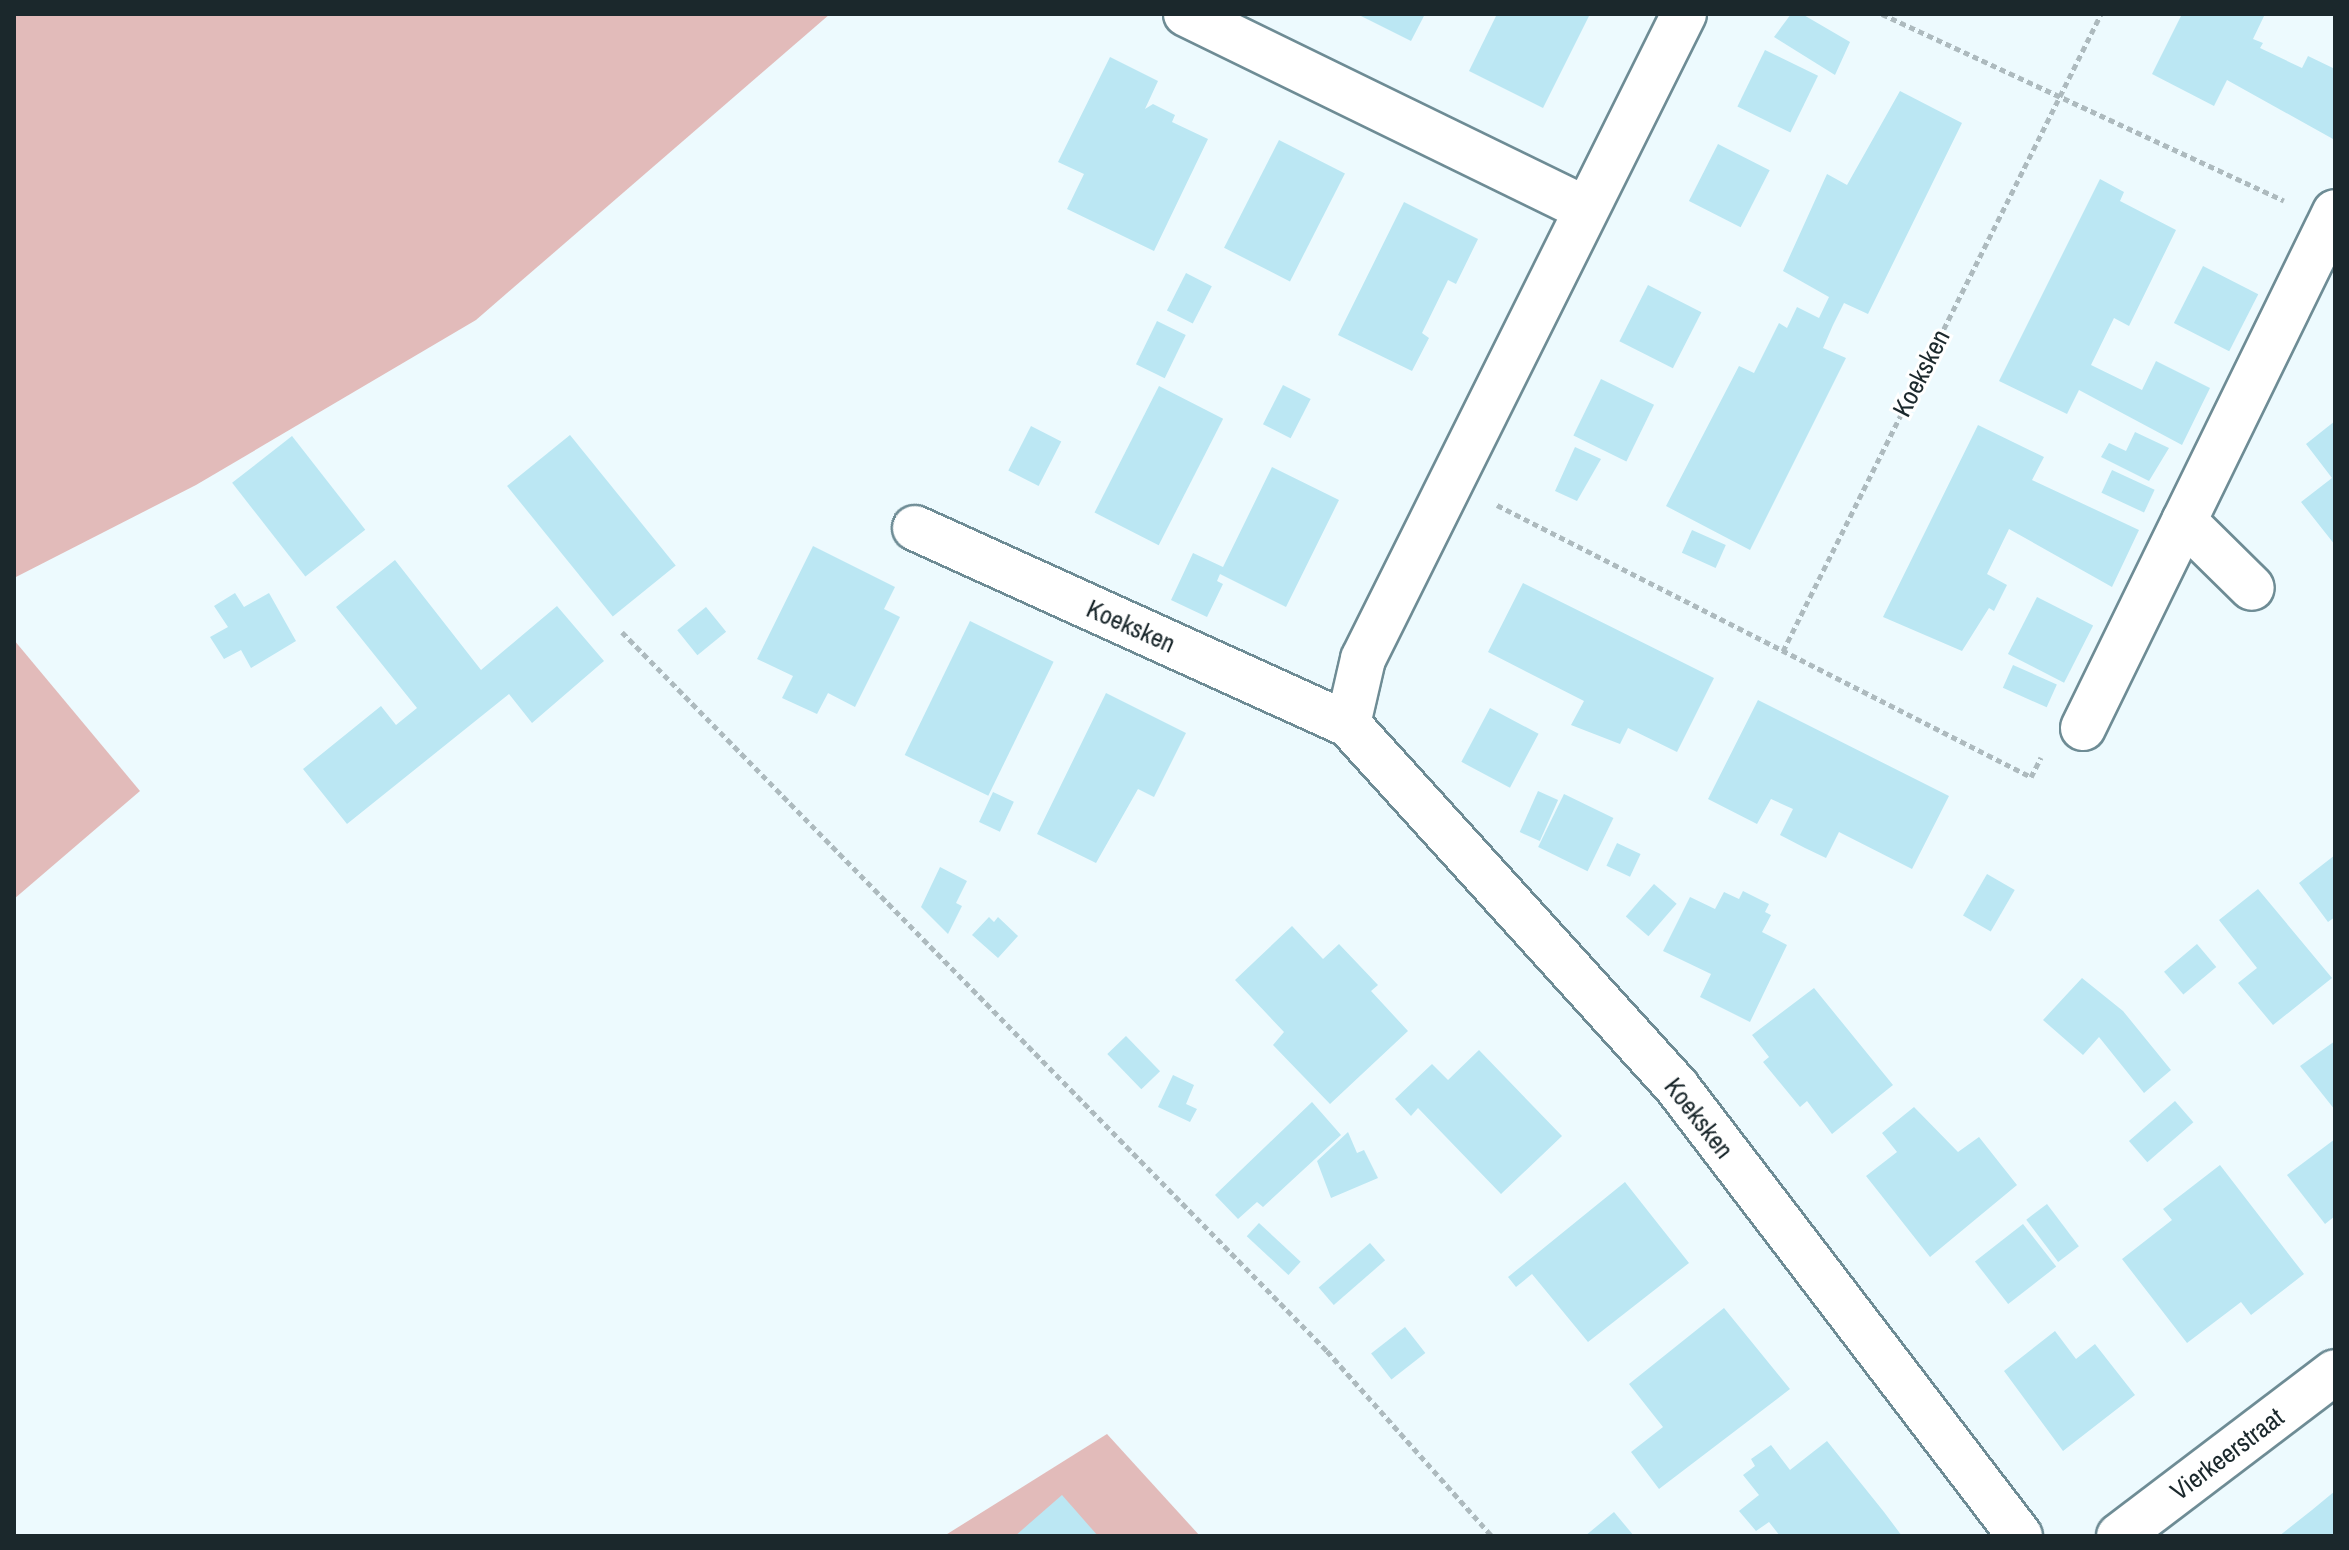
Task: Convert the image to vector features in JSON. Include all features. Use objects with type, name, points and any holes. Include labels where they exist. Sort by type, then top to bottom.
[{"type":"street","points":[[1186,14],[1585,209]]},
{"type":"street","points":[[1348,724],[1363,659],[1684,14]]},
{"type":"street","points":[[2083,728],[2332,217]]},
{"type":"street","points":[[2184,521],[2252,588]]},
{"type":"street","name":"Koeksken","points":[[915,528],[1348,724],[1677,1087],[2020,1536]]},
{"type":"street","name":"Vierkeerstraat","points":[[2119,1536],[2335,1372]]},
{"type":"path","points":[[1882,14],[2332,217]]},
{"type":"path","name":"Koeksken","points":[[1783,651],[2101,14]]},
{"type":"path","points":[[1451,481],[2031,777],[2056,726],[2083,728]]},
{"type":"path","points":[[622,632],[1327,1351],[1492,1536]]},
{"type":"shaded area","points":[[14,14],[830,14],[476,320],[196,485],[14,578]]},
{"type":"shaded area","points":[[14,640],[140,791],[14,899]]},
{"type":"shaded area","points":[[1107,1434],[1200,1536],[944,1536]]},
{"type":"building","points":[[1357,14],[1425,14],[1411,41]]},
{"type":"building","points":[[1497,14],[1590,14],[1543,108],[1469,71]]},
{"type":"building","points":[[1791,14],[1802,14],[1850,42],[1835,75],[1774,37]]},
{"type":"building","points":[[2182,14],[2265,14],[2253,39],[2263,43],[2260,48],[2302,68],[2308,56],[2335,69],[2333,139],[2227,80],[2214,106],[2152,74]]},
{"type":"building","points":[[1765,50],[1818,76],[1790,132],[1737,107]]},
{"type":"building","points":[[1110,57],[1158,81],[1145,109],[1153,104],[1175,115],[1172,122],[1208,139],[1154,251],[1067,209],[1084,174],[1058,162]]},
{"type":"building","points":[[1900,91],[1962,123],[1868,314],[1844,303],[1833,325],[1823,348],[1846,358],[1750,550],[1666,506],[1739,366],[1754,373],[1779,323],[1787,328],[1797,307],[1819,318],[1829,297],[1783,271],[1827,174],[1847,185]]},
{"type":"building","points":[[1279,140],[1345,174],[1290,281],[1224,248]]},
{"type":"building","points":[[1718,144],[1770,170],[1741,227],[1689,201]]},
{"type":"building","points":[[2100,179],[2124,192],[2120,201],[2176,230],[2129,326],[2114,318],[2091,365],[2142,390],[2156,361],[2210,388],[2182,445],[2079,390],[2067,414],[1999,381]]},
{"type":"building","points":[[1404,202],[1478,239],[1456,284],[1448,280],[1422,333],[1429,338],[1412,371],[1338,335]]},
{"type":"building","points":[[2203,266],[2258,294],[2229,351],[2174,323]]},
{"type":"building","points":[[1186,273],[1212,286],[1193,324],[1167,310]]},
{"type":"building","points":[[1648,285],[1701,312],[1673,368],[1619,341]]},
{"type":"building","points":[[1157,321],[1186,335],[1165,378],[1136,364]]},
{"type":"building","points":[[1601,379],[1654,405],[1626,461],[1573,436]]},
{"type":"building","points":[[1283,385],[1311,399],[1291,438],[1263,424]]},
{"type":"building","points":[[1159,386],[1223,419],[1159,545],[1095,513]]},
{"type":"building","points":[[2335,421],[2335,545],[2301,502],[2332,478],[2306,444]]},
{"type":"building","points":[[1978,425],[2044,457],[2032,480],[2139,530],[2112,587],[2009,529],[1987,574],[2007,585],[1994,611],[1989,608],[1962,651],[1883,617]]},
{"type":"building","points":[[1031,426],[1061,441],[1039,486],[1008,471]]},
{"type":"building","points":[[2135,432],[2169,448],[2149,481],[2101,457],[2109,443],[2126,451]]},
{"type":"building","points":[[570,435],[676,566],[613,617],[507,486]]},
{"type":"building","points":[[292,436],[365,530],[305,577],[232,483]]},
{"type":"building","points":[[1575,447],[1601,459],[1577,501],[1555,491]]},
{"type":"building","points":[[1272,467],[1339,500],[1286,607],[1220,574],[1217,581],[1223,584],[1207,617],[1171,600],[1193,553],[1223,567]]},
{"type":"building","points":[[2112,470],[2155,490],[2144,513],[2101,493]]},
{"type":"building","points":[[1692,530],[1726,545],[1716,568],[1682,553]]},
{"type":"building","points":[[813,546],[895,587],[884,609],[900,617],[855,707],[828,693],[817,714],[782,698],[793,676],[757,659]]},
{"type":"building","points":[[395,560],[481,670],[557,606],[604,661],[532,723],[509,694],[347,824],[303,769],[381,706],[396,725],[417,708],[336,607]]},
{"type":"building","points":[[1523,583],[1714,678],[1677,752],[1628,728],[1620,744],[1571,725],[1584,701],[1488,652]]},
{"type":"building","points":[[235,593],[244,607],[269,593],[296,641],[251,668],[241,650],[224,659],[210,637],[228,627],[214,606]]},
{"type":"building","points":[[2037,597],[2093,626],[2064,683],[2008,654]]},
{"type":"building","points":[[706,607],[726,632],[697,655],[677,630]]},
{"type":"building","points":[[970,621],[1054,662],[988,796],[905,755]]},
{"type":"building","points":[[2013,665],[2057,685],[2047,707],[2003,688]]},
{"type":"building","points":[[1106,693],[1186,733],[1154,797],[1138,789],[1096,863],[1037,834]]},
{"type":"building","points":[[1758,700],[1949,796],[1912,869],[1839,832],[1826,858],[1805,848],[1780,835],[1793,809],[1771,799],[1757,824],[1708,799]]},
{"type":"building","points":[[1490,708],[1539,734],[1510,788],[1461,762]]},
{"type":"building","points":[[1538,791],[1558,800],[1540,841],[1520,832]]},
{"type":"building","points":[[993,792],[1014,802],[1000,832],[979,822]]},
{"type":"building","points":[[1564,794],[1613,818],[1588,871],[1538,847]]},
{"type":"building","points":[[1617,843],[1641,854],[1630,877],[1606,866]]},
{"type":"building","points":[[2335,855],[2335,917],[2328,922],[2299,883]]},
{"type":"building","points":[[940,867],[967,881],[956,903],[962,906],[948,934],[921,907]]},
{"type":"building","points":[[1987,874],[2015,890],[1991,932],[1963,916]]},
{"type":"building","points":[[1654,884],[1677,904],[1648,936],[1626,916]]},
{"type":"building","points":[[2258,889],[2332,978],[2273,1025],[2238,983],[2257,968],[2219,920]]},
{"type":"building","points":[[1743,891],[1769,904],[1765,912],[1771,915],[1762,932],[1787,945],[1750,1022],[1700,997],[1711,974],[1663,951],[1690,897],[1715,909],[1724,892],[1739,899]]},
{"type":"building","points":[[989,917],[994,922],[998,917],[1018,936],[998,958],[972,935]]},
{"type":"building","points":[[1292,926],[1323,959],[1339,944],[1378,985],[1371,991],[1408,1031],[1330,1104],[1273,1045],[1284,1032],[1235,980]]},
{"type":"building","points":[[2197,944],[2216,967],[2183,995],[2164,972]]},
{"type":"building","points":[[2082,978],[2123,1011],[2171,1070],[2144,1093],[2099,1037],[2083,1055],[2043,1020]]},
{"type":"building","points":[[1814,988],[1893,1085],[1832,1134],[1807,1101],[1800,1107],[1763,1062],[1769,1057],[1752,1035]]},
{"type":"building","points":[[1126,1036],[1160,1071],[1141,1089],[1107,1054]]},
{"type":"building","points":[[2335,1041],[2335,1110],[2300,1066]]},
{"type":"building","points":[[1479,1050],[1562,1136],[1501,1194],[1418,1108],[1411,1116],[1395,1099],[1432,1064],[1448,1080]]},
{"type":"building","points":[[1173,1075],[1194,1085],[1186,1104],[1197,1109],[1190,1122],[1158,1107]]},
{"type":"building","points":[[2175,1101],[2193,1122],[2147,1162],[2129,1141]]},
{"type":"building","points":[[1312,1102],[1341,1135],[1263,1207],[1257,1202],[1238,1219],[1215,1195]]},
{"type":"building","points":[[1914,1107],[1958,1152],[1979,1137],[2017,1185],[1930,1257],[1866,1176],[1897,1152],[1882,1133]]},
{"type":"building","points":[[1348,1132],[1357,1153],[1364,1150],[1378,1178],[1331,1198],[1317,1161]]},
{"type":"building","points":[[2335,1139],[2335,1216],[2325,1224],[2287,1175]]},
{"type":"building","points":[[2220,1165],[2304,1274],[2251,1315],[2241,1302],[2187,1343],[2122,1259],[2172,1220],[2163,1209]]},
{"type":"building","points":[[1625,1182],[1689,1263],[1588,1342],[1532,1274],[1516,1287],[1508,1277]]},
{"type":"building","points":[[2047,1204],[2079,1246],[2058,1262],[2026,1220]]},
{"type":"building","points":[[1259,1223],[1301,1262],[1288,1275],[1247,1236]]},
{"type":"building","points":[[2023,1224],[2056,1267],[2008,1304],[1975,1262]]},
{"type":"building","points":[[1370,1243],[1385,1260],[1334,1305],[1319,1288]]},
{"type":"building","points":[[1724,1308],[1790,1389],[1659,1489],[1631,1452],[1663,1427],[1629,1384]]},
{"type":"building","points":[[1405,1327],[1425,1353],[1391,1379],[1371,1353]]},
{"type":"building","points":[[2055,1331],[2076,1359],[2095,1344],[2135,1395],[2063,1451],[2004,1371]]},
{"type":"building","points":[[1827,1441],[1902,1536],[1780,1536],[1769,1522],[1756,1531],[1739,1511],[1759,1495],[1743,1475],[1755,1466],[1751,1459],[1771,1445],[1790,1470]]},
{"type":"building","points":[[2335,1491],[2335,1536],[2279,1536],[2312,1510]]},
{"type":"building","points":[[1062,1495],[1098,1536],[1015,1536]]},
{"type":"building","points":[[1614,1512],[1634,1536],[1585,1536]]}]
